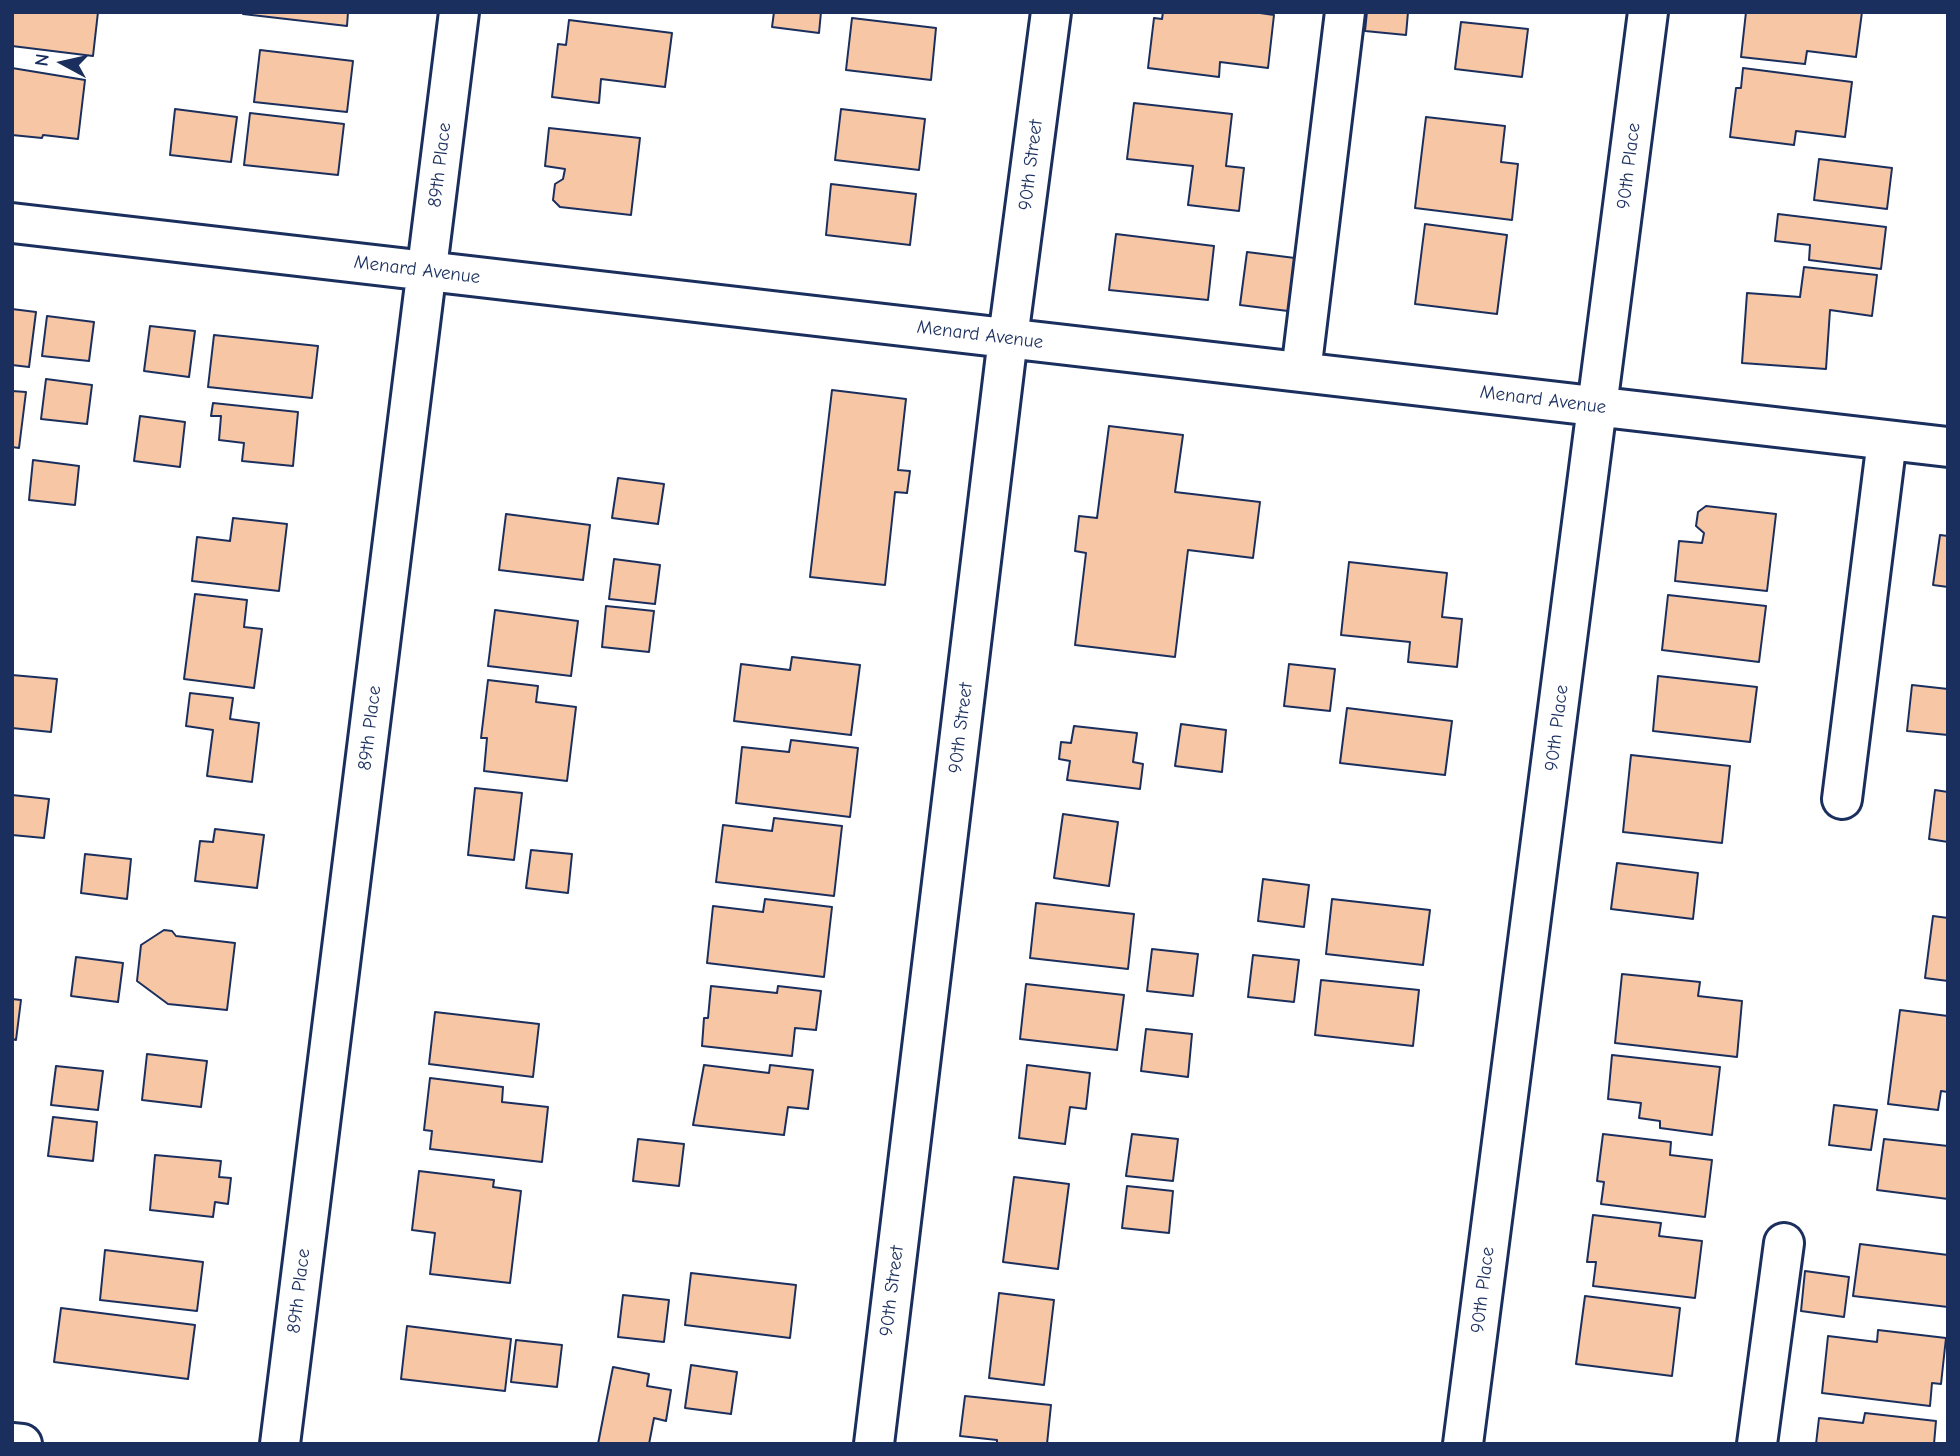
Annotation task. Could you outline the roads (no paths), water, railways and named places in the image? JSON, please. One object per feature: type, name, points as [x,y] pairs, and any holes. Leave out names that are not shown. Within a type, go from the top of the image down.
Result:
[{"type":"street","name":"89th Place","points":[[280,1444],[459,12]]},
{"type":"street","name":"90th Street","points":[[874,1444],[1008,338],[1051,12]]},
{"type":"street","points":[[1301,372],[1345,12]]},
{"type":"street","name":"90th Place","points":[[1463,1444],[1648,12]]},
{"type":"street","name":"Menard Avenue","points":[[12,223],[1948,447]]},
{"type":"street","points":[[1842,799],[1887,440]]},
{"type":"street","points":[[1757,1444],[1784,1243]]},
{"type":"street","points":[[12,1443],[22,1444]]}]
